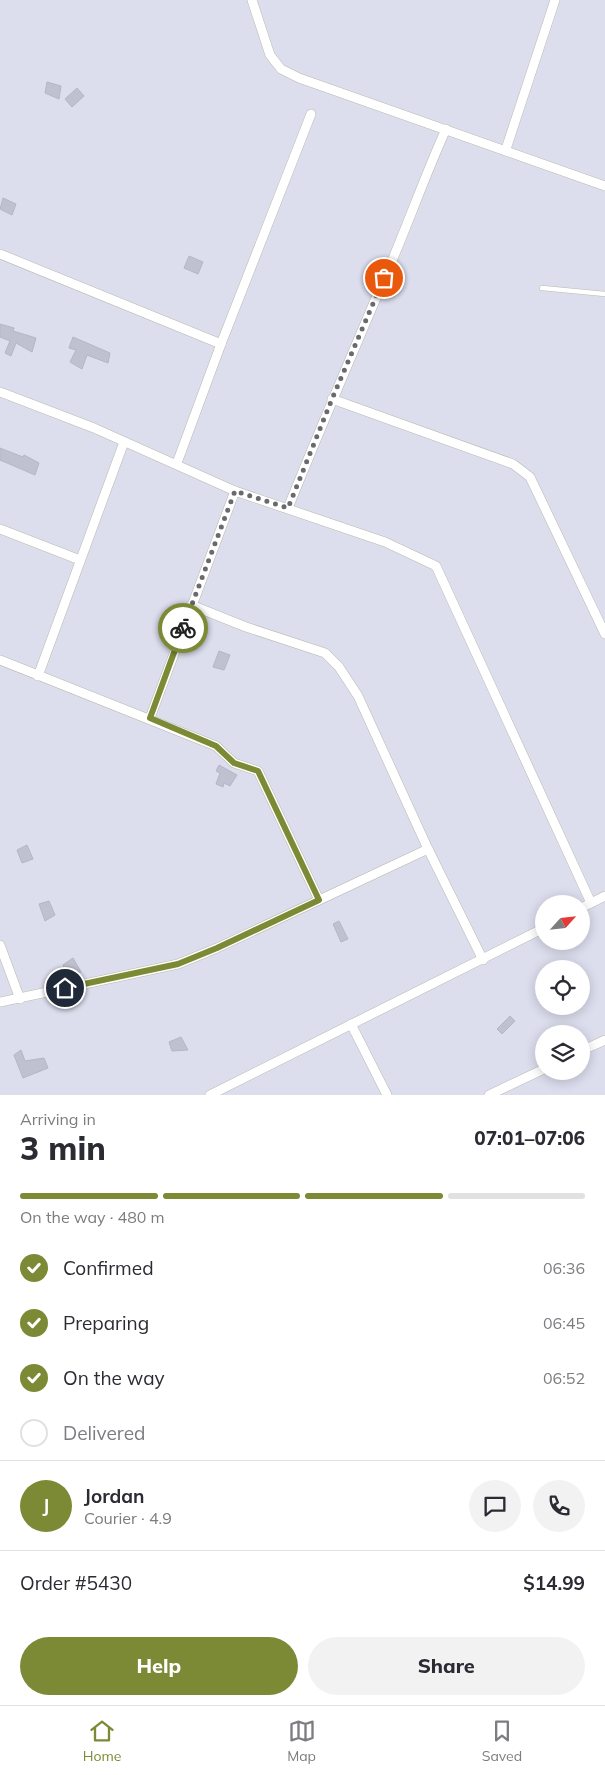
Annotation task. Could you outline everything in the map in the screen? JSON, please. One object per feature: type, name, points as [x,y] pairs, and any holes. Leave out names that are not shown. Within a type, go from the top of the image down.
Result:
[{"type":"street","points":[[252,0],[270,55],[281,69],[300,78],[506,149],[605,186]]},
{"type":"street","points":[[506,149],[555,0]]},
{"type":"street","points":[[177,463],[221,344],[311,114]]},
{"type":"street","points":[[288,508],[446,129]]},
{"type":"street","points":[[0,254],[221,344]]},
{"type":"street","points":[[0,392],[94,428],[177,463],[235,491],[386,542],[436,566],[591,903],[605,896]]},
{"type":"street","points":[[332,399],[513,464],[530,476],[605,634]]},
{"type":"street","points":[[38,676],[124,442]]},
{"type":"street","points":[[150,718],[235,491]]},
{"type":"street","points":[[0,529],[80,560]]},
{"type":"street","points":[[191,605],[246,627],[325,653],[339,667],[358,696],[428,849],[483,960]]},
{"type":"street","points":[[0,660],[150,718],[216,746],[234,763],[258,771],[319,900]]},
{"type":"street","points":[[0,1002],[178,964],[217,948],[428,849]]},
{"type":"street","points":[[210,1095],[535,933]]},
{"type":"street","points":[[0,945],[20,999]]},
{"type":"street","points":[[351,1024],[387,1095]]},
{"type":"street","points":[[590,1047],[605,1040]]},
{"type":"street","points":[[489,1095],[535,1073]]},
{"type":"lane","points":[[542,288],[605,294]]},
{"type":"building","points":[[47,82],[61,86],[59,99],[45,93]]},
{"type":"building","points":[[77,88],[84,96],[72,107],[65,99]]},
{"type":"building","points":[[3,198],[16,204],[12,215],[0,209]]},
{"type":"building","points":[[189,256],[203,262],[198,274],[184,268]]},
{"type":"building","points":[[0,324],[14,328],[13,331],[36,338],[32,352],[16,343],[11,356],[5,353],[10,341],[0,337]]},
{"type":"building","points":[[73,337],[110,353],[108,363],[87,355],[82,369],[70,362],[76,350],[69,348]]},
{"type":"building","points":[[0,448],[23,457],[24,455],[39,463],[35,475],[0,460]]},
{"type":"building","points":[[219,651],[230,655],[224,670],[213,667]]},
{"type":"building","points":[[219,765],[237,775],[230,786],[224,783],[223,787],[216,784],[220,773],[216,771]]},
{"type":"building","points":[[27,845],[33,859],[22,863],[17,850]]},
{"type":"building","points":[[49,901],[55,915],[45,921],[39,904]]},
{"type":"building","points":[[339,921],[348,939],[341,942],[333,924]]},
{"type":"building","points":[[73,958],[81,972],[69,980],[63,965]]},
{"type":"building","points":[[510,1016],[515,1021],[502,1034],[497,1029]]},
{"type":"building","points":[[181,1037],[188,1050],[172,1051],[169,1042]]},
{"type":"building","points":[[21,1050],[25,1061],[44,1058],[48,1068],[23,1078],[14,1055]]},
{"type":"way so far","points":[[183,628],[235,491],[288,508],[384,278]]},
{"type":"route","points":[[65,988],[178,964],[217,948],[319,900],[266,784],[258,771],[234,763],[216,746],[150,718],[183,628]]}]
